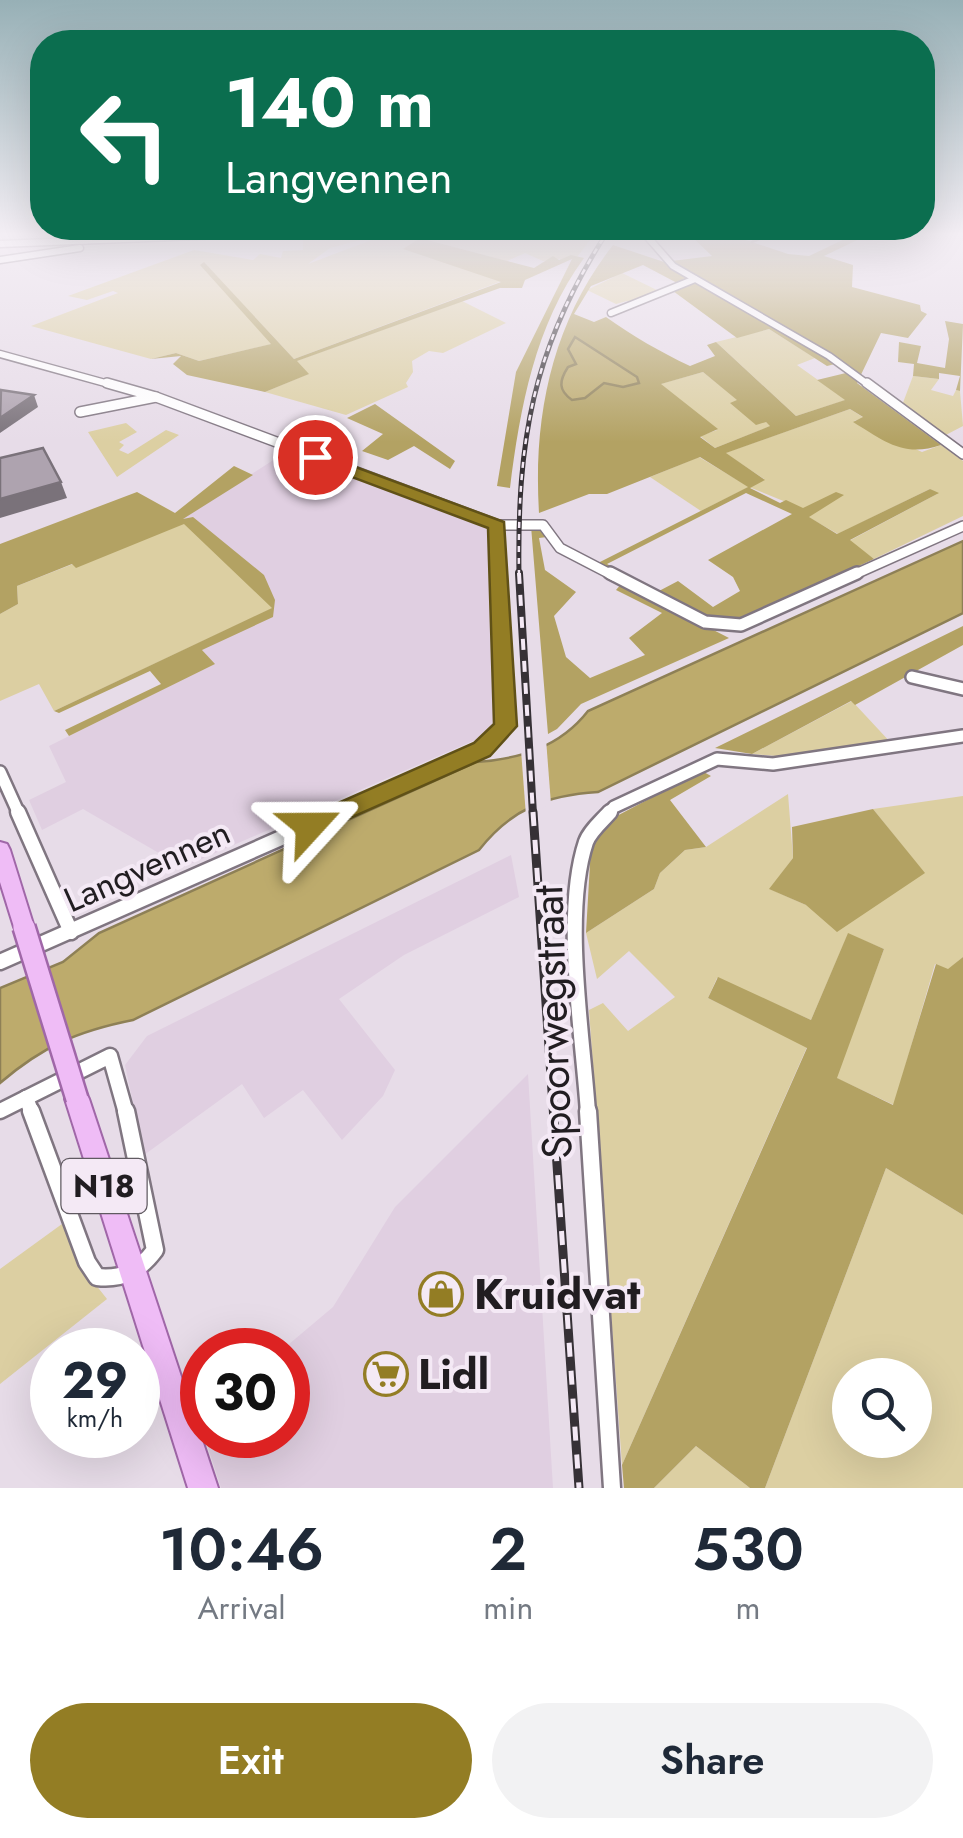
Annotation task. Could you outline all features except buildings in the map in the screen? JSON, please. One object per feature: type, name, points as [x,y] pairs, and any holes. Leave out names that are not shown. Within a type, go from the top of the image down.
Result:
[{"type":"main road","name":"N18","points":[[0,850],[202,1488]]},
{"type":"street","points":[[611,314],[636,303]]},
{"type":"street","points":[[737,303],[829,356],[963,454]]},
{"type":"street","points":[[0,354],[156,397],[498,526],[543,525],[560,548],[706,622],[729,627],[963,526]]},
{"type":"street","points":[[80,412],[156,397]]},
{"type":"street","name":"Langvennen","points":[[0,962],[482,750],[499,736],[506,726],[498,526]]},
{"type":"street","points":[[912,677],[963,690]]},
{"type":"street","name":"Spoorwegstraat","points":[[612,1488],[576,930],[577,886],[587,838],[614,807],[717,759],[773,764],[963,736]]},
{"type":"street","points":[[0,772],[71,932]]},
{"type":"street","points":[[0,1111],[26,1098],[110,1056],[123,1092],[155,1234],[155,1250],[132,1273],[111,1280],[97,1277],[87,1262],[26,1098]]},
{"type":"shaded area","points":[[90,303],[236,303],[272,344],[199,361],[176,353],[151,359],[31,326]]},
{"type":"shaded area","points":[[235,303],[242,303],[294,359],[443,303],[457,303],[297,361],[309,374],[265,392],[187,375],[173,364],[181,356],[151,359],[176,353],[199,361],[271,344]]},
{"type":"shaded area","points":[[242,303],[442,303],[294,359]]},
{"type":"shaded area","points":[[455,303],[467,303],[506,323],[443,353],[429,351],[412,361],[408,387],[346,415],[265,392],[308,374],[296,361]]},
{"type":"shaded area","points":[[550,303],[557,303],[532,368],[510,488],[497,486],[516,372]]},
{"type":"shaded area","points":[[576,303],[580,303],[574,314],[594,322],[606,317],[690,366],[715,356],[707,345],[716,342],[796,416],[845,400],[817,380],[850,372],[839,363],[827,366],[769,329],[737,338],[690,303],[920,305],[927,314],[908,338],[881,333],[857,383],[941,445],[916,450],[895,446],[853,422],[863,417],[850,409],[726,453],[765,480],[750,488],[780,503],[786,500],[803,508],[836,492],[844,495],[809,517],[837,534],[930,489],[939,493],[850,540],[874,559],[728,626],[596,564],[748,487],[700,457],[607,494],[589,494],[539,513],[539,441],[551,372]],"holes":[[[703,372],[737,400],[730,403],[756,425],[766,422],[770,426],[715,448],[700,437],[718,429],[661,384]],[[746,493],[792,514],[708,560],[733,577],[740,591],[713,607],[678,581],[659,591],[607,564]]]},
{"type":"shaded area","points":[[945,321],[963,324],[960,391],[956,390],[960,376],[913,376],[914,364],[898,362],[899,342],[921,346],[917,363],[945,368],[949,339]]},
{"type":"shaded area","points":[[769,329],[815,358],[797,365],[846,400],[796,416],[716,342]]},
{"type":"shaded area","points":[[575,337],[637,377],[639,383],[623,387],[604,383],[585,398],[572,400],[561,385],[568,367],[576,364],[568,349]]},
{"type":"shaded area","points":[[703,372],[771,426],[715,448],[700,436],[717,430],[660,384]]},
{"type":"shaded area","points":[[913,376],[939,379],[931,390],[953,396],[956,390],[960,391],[963,426],[942,437],[901,408]]},
{"type":"shaded area","points":[[375,404],[455,461],[450,469],[414,446],[388,460],[362,451],[383,434],[347,418]]},
{"type":"shaded area","points":[[850,409],[864,418],[854,421],[922,452],[941,445],[963,461],[963,516],[874,559],[849,541],[937,494],[930,489],[838,534],[808,517],[803,509],[749,487],[764,479],[725,453]]},
{"type":"shaded area","points":[[126,423],[137,432],[119,442],[124,445],[119,450],[128,454],[166,430],[179,435],[117,477],[88,432]]},
{"type":"shaded area","points":[[289,450],[485,525],[491,534],[500,695],[497,717],[491,727],[482,737],[183,867],[83,809],[42,830],[29,800],[66,782],[49,746],[214,664],[198,645],[180,520]]},
{"type":"shaded area","points":[[699,457],[749,487],[701,511],[650,477]]},
{"type":"shaded area","points":[[234,466],[253,475],[183,519],[193,517],[264,575],[275,600],[273,617],[202,650],[215,664],[69,736],[65,730],[161,684],[150,671],[59,713],[54,711],[272,608],[184,524],[76,568],[72,564],[17,586],[18,604],[0,614],[0,544],[137,492],[175,513]]},
{"type":"shaded area","points":[[184,523],[273,608],[54,711],[39,684],[0,701],[0,614],[18,604],[17,586],[73,564],[76,567]]},
{"type":"shaded area","points":[[531,526],[541,529],[547,537],[539,538],[545,570],[576,592],[554,616],[566,657],[590,678],[645,655],[629,638],[662,613],[616,590],[622,583],[729,638],[581,704],[548,734]]},
{"type":"shaded area","points":[[963,541],[963,613],[598,792],[531,807],[504,824],[479,850],[133,1020],[62,1042],[0,1083],[0,988],[63,962],[99,933],[476,762],[538,749],[565,734],[588,711]]},
{"type":"shaded area","points":[[963,626],[963,645],[855,705],[851,701],[752,754],[715,748]]},
{"type":"shaded area","points":[[852,701],[892,744],[787,757],[752,754]]},
{"type":"shaded area","points":[[702,771],[711,776],[670,800],[706,847],[685,850],[660,873],[654,889],[586,933],[591,846],[611,819]]},
{"type":"shaded area","points":[[788,794],[793,858],[770,889],[806,905],[924,873],[873,809],[963,796],[963,957],[948,970],[935,964],[894,1105],[836,1078],[884,949],[848,934],[811,1020],[717,978],[708,998],[807,1047],[622,1465],[589,1010],[603,1003],[628,1031],[675,997],[629,951],[597,979],[586,933],[654,889],[660,873],[685,850],[706,847]]},
{"type":"shaded area","points":[[873,809],[925,873],[837,932],[806,905],[769,889],[793,858],[792,827]]},
{"type":"shaded area","points":[[511,855],[519,897],[404,955],[339,999],[395,1070],[383,1096],[342,1140],[303,1090],[264,1118],[242,1084],[144,1155],[125,1065],[147,1036]]},
{"type":"shaded area","points":[[848,933],[884,949],[837,1078],[893,1105],[936,964],[948,969],[963,957],[963,1215],[886,1168],[765,1488],[750,1488],[696,1446],[654,1488],[624,1488],[622,1465],[807,1048],[708,998],[718,977],[811,1020]]},
{"type":"shaded area","points":[[528,1074],[553,1488],[221,1488],[211,1458],[310,1458],[308,1328],[333,1307],[395,1207]]},
{"type":"shaded area","points":[[886,1168],[963,1215],[963,1488],[765,1488]]},
{"type":"shaded area","points":[[62,1224],[80,1265],[107,1299],[70,1328],[30,1328],[30,1360],[0,1384],[0,1269]]},
{"type":"shaded area","points":[[696,1446],[750,1488],[654,1488]]},
{"type":"pier","points":[[546,739],[551,804],[526,816],[521,750]]},
{"type":"railway","points":[[519,573],[526,439],[545,357],[568,303]]},
{"type":"railway","points":[[519,573],[533,814]]},
{"type":"railway","points":[[533,812],[579,1488]]},
{"type":"place","name":"Kruidvat","points":[[441,1294]]},
{"type":"place","name":"Lidl","points":[[386,1374]]},
{"type":"route","points":[[310,826],[482,750],[506,726],[498,526],[315,457]]}]
